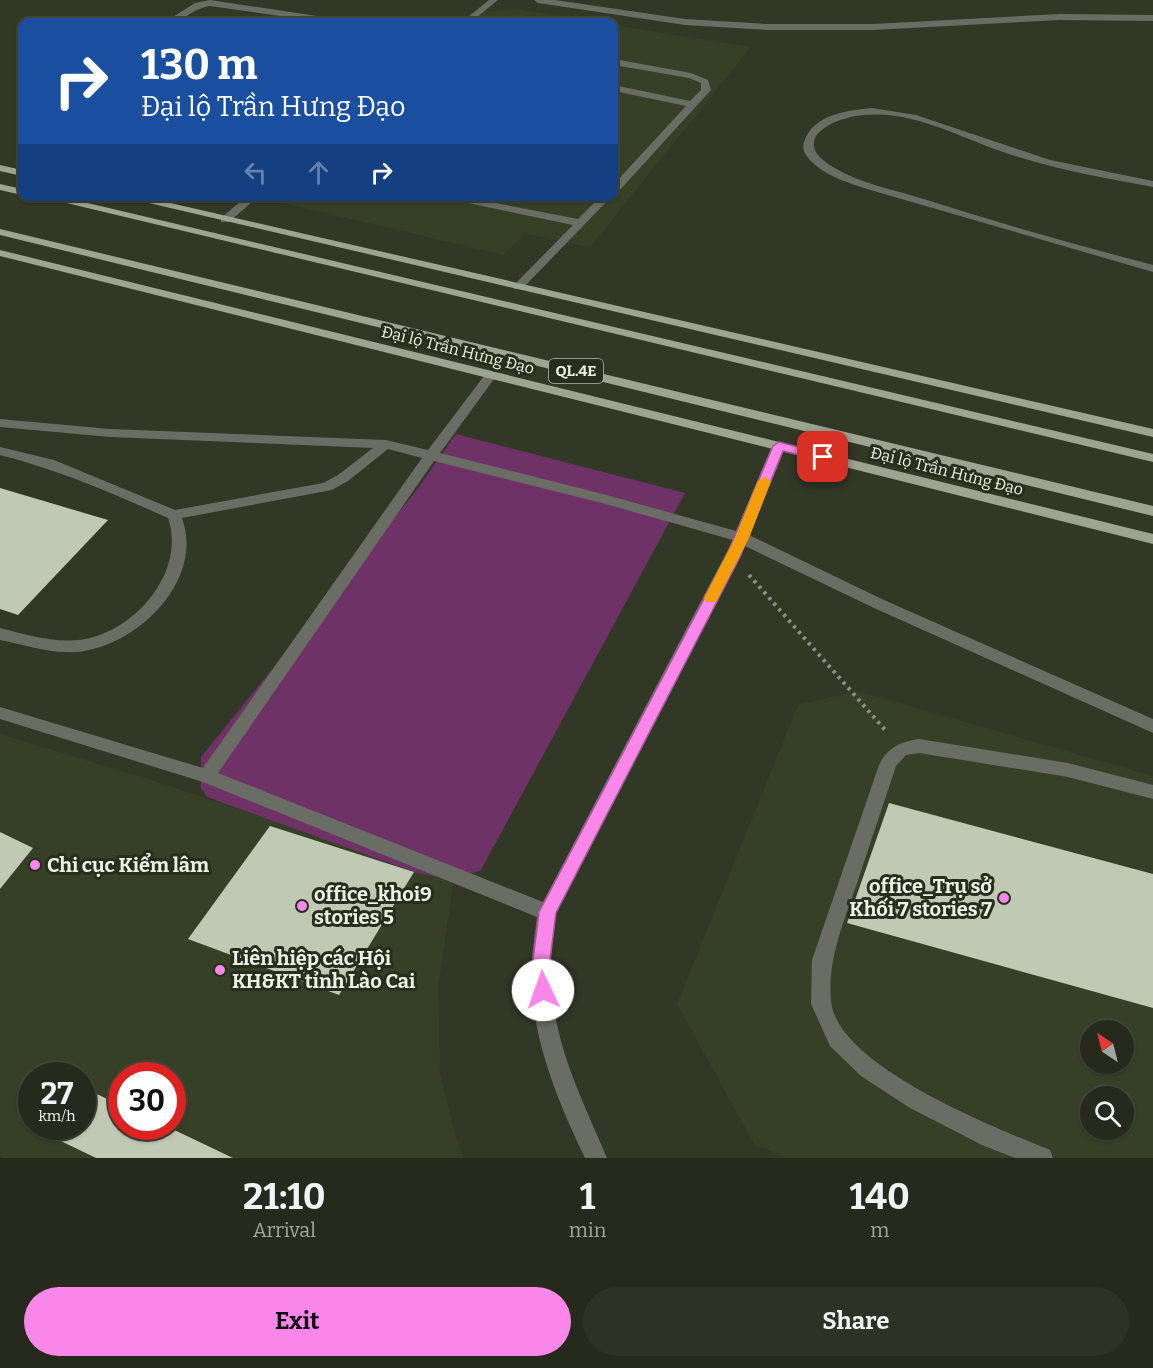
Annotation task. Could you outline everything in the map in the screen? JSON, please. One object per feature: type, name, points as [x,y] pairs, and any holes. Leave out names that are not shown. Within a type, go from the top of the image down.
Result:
[{"type":"main road","points":[[0,168],[18,172]]},
{"type":"main road","points":[[0,187],[18,191]]},
{"type":"main road","points":[[63,201],[1153,458]]},
{"type":"main road","points":[[145,201],[1153,434]]},
{"type":"main road","name":"Đại lộ Trần Hưng Đạo","points":[[0,232],[1153,511]]},
{"type":"main road","name":"Đại lộ Trần Hưng Đạo","points":[[0,253],[1153,539]]},
{"type":"street","points":[[236,6],[245,0]]},
{"type":"street","points":[[471,18],[494,0]]},
{"type":"street","points":[[538,0],[685,22],[767,27],[873,27],[1070,17],[1153,18]]},
{"type":"street","points":[[176,18],[198,5],[210,3],[309,18]]},
{"type":"street","points":[[606,18],[611,12]]},
{"type":"street","points":[[618,63],[691,76],[705,82],[706,90],[618,186]]},
{"type":"street","points":[[618,89],[694,105]]},
{"type":"street","points":[[1153,184],[1044,162],[892,111],[849,114],[830,120],[813,132],[807,144],[809,154],[819,162],[836,173],[866,184],[952,212],[1153,268]]},
{"type":"street","points":[[225,220],[248,201]]},
{"type":"street","points":[[466,201],[582,223]]},
{"type":"street","points":[[518,287],[602,201]]},
{"type":"street","points":[[207,776],[432,454],[491,375]]},
{"type":"street","points":[[0,423],[110,433],[386,444],[432,454],[742,538],[879,604],[1153,726]]},
{"type":"street","points":[[0,451],[58,467],[174,515],[327,487],[343,478],[386,444]]},
{"type":"street","points":[[596,1158],[580,1126],[548,1033],[540,968],[547,912],[733,557],[779,446]]},
{"type":"street","points":[[0,634],[76,647],[98,643],[126,629],[147,612],[164,588],[176,563],[180,537],[174,515]]},
{"type":"street","points":[[0,714],[207,776],[547,912]]},
{"type":"street","points":[[1042,1158],[990,1137],[917,1101],[868,1069],[837,1039],[821,1004],[822,960],[888,765],[894,754],[902,748],[919,746],[1068,770],[1153,792]]},
{"type":"path","points":[[733,557],[902,748]]},
{"type":"shaded area","points":[[516,9],[574,18],[474,18],[482,12]]},
{"type":"shaded area","points":[[618,26],[751,47],[590,247],[526,234],[504,255],[275,201],[618,201]]},
{"type":"shaded area","points":[[456,434],[685,493],[481,870],[454,880],[414,872],[207,797],[201,788],[201,757],[416,491]]},
{"type":"shaded area","points":[[857,691],[1153,776],[1153,1158],[786,1158],[754,1144],[677,1004],[798,705]]},
{"type":"shaded area","name":"Liên hiệp các Hội KH&KT tỉnh Lào Cai","points":[[0,734],[141,777],[454,880],[438,987],[440,1074],[455,1134],[464,1158],[4,1158],[0,1156]]},
{"type":"building","points":[[0,488],[108,520],[18,615],[0,609]]},
{"type":"building","name":"office_Trụ sở Khối 7 stories 7","points":[[889,803],[1153,874],[1153,1008],[847,923]]},
{"type":"building","name":"office_khoi9 stories 5","points":[[270,826],[414,872],[339,995],[188,939]]},
{"type":"building","points":[[0,832],[33,848],[0,889]]},
{"type":"building","points":[[96,1094],[108,1099],[108,1140],[186,1140],[186,1136],[233,1158],[96,1158],[59,1140],[96,1140]]},
{"type":"slow traffic","points":[[711,598],[742,538],[765,481]]},
{"type":"place","name":"Chi cục Kiểm lâm","points":[[35,865]]},
{"type":"place","name":"office_Trụ sở Khối 7 stories 7","points":[[1004,898]]},
{"type":"place","name":"office_khoi9 stories 5","points":[[302,906]]},
{"type":"place","name":"Liên hiệp các Hội KH&KT tỉnh Lào Cai","points":[[220,970]]},
{"type":"route","points":[[543,990],[540,968],[547,912],[733,557],[779,446],[823,457]]}]
